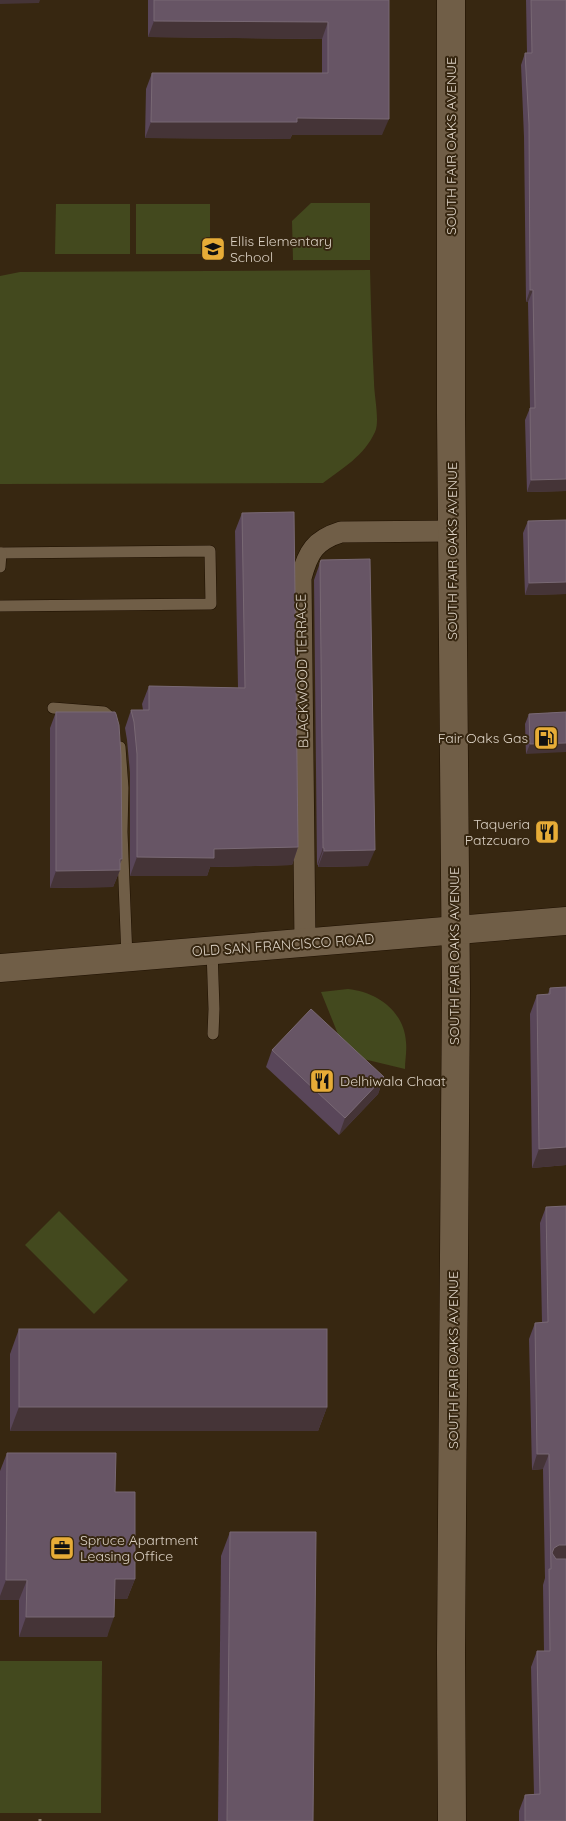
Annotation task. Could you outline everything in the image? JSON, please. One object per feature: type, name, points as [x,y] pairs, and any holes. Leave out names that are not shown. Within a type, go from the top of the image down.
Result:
[{"type":"main road","name":"SOUTH FAIR OAKS AVENUE","points":[[451,0],[456,990],[452,1821]]},
{"type":"main road","name":"OLD SAN FRANCISCO ROAD","points":[[0,968],[566,921]]},
{"type":"street","name":"BLACKWOOD TERRACE","points":[[305,942],[301,578],[306,561],[314,547],[328,536],[341,532],[453,531]]},
{"type":"lane","points":[[0,567],[1,553],[210,551],[211,604],[0,606]]},
{"type":"lane","points":[[53,708],[104,712],[112,718],[120,741],[127,958]]},
{"type":"lane","points":[[212,950],[213,1034]]},
{"type":"green space","points":[[311,203],[370,203],[370,260],[293,260],[292,221]]},
{"type":"green space","points":[[56,204],[130,204],[130,254],[55,254]]},
{"type":"green space","points":[[136,204],[210,204],[210,254],[136,254]]},
{"type":"green space","points":[[370,270],[376,428],[359,455],[323,483],[0,484],[0,276],[20,272]]},
{"type":"green space","points":[[348,989],[369,994],[379,999],[394,1012],[404,1031],[406,1045],[405,1069],[351,1056],[344,1049],[321,992]]},
{"type":"green space","points":[[59,1211],[128,1280],[94,1314],[25,1245]]},
{"type":"green space","points":[[0,1661],[102,1661],[101,1813],[0,1813]]},
{"type":"building","points":[[154,0],[389,0],[389,119],[297,118],[297,122],[151,122],[152,73],[328,73],[328,22],[154,21]]},
{"type":"building","points":[[531,0],[566,0],[566,479],[531,480],[530,408],[535,408],[533,290],[530,290],[529,124],[525,53],[532,53]]},
{"type":"building","points":[[294,512],[298,847],[214,849],[214,858],[137,857],[137,754],[131,710],[149,710],[149,686],[245,688],[242,513]]},
{"type":"building","points":[[566,520],[566,582],[529,583],[528,521]]},
{"type":"building","points":[[370,559],[375,850],[324,851],[320,563],[321,560]]},
{"type":"building","points":[[56,712],[115,712],[116,714],[119,725],[121,756],[122,859],[120,859],[120,870],[56,871]]},
{"type":"building","name":"Fair Oaks Gas","points":[[566,712],[566,743],[530,744],[529,714]]},
{"type":"building","points":[[566,987],[566,1147],[539,1149],[537,995],[550,994],[550,988]]},
{"type":"building","name":"Delhiwala Chaat","points":[[311,1009],[384,1077],[345,1118],[272,1050]]},
{"type":"building","points":[[566,1206],[566,1545],[559,1545],[554,1548],[552,1553],[556,1559],[566,1559],[566,1821],[525,1821],[525,1795],[540,1794],[537,1651],[550,1651],[549,1454],[537,1454],[535,1323],[548,1322],[546,1207]]},
{"type":"building","points":[[19,1329],[327,1329],[327,1407],[19,1407]]},
{"type":"building","points":[[7,1453],[116,1453],[115,1492],[135,1492],[135,1579],[115,1579],[114,1617],[26,1617],[27,1580],[6,1580]]},
{"type":"building","points":[[230,1532],[316,1532],[313,1821],[227,1821]]},
{"type":"place","name":"Ellis Elementary School","points":[[213,249]]},
{"type":"place","name":"Fair Oaks Gas","points":[[546,738]]},
{"type":"place","name":"Taqueria Patzcuaro","points":[[547,832]]},
{"type":"place","name":"Delhiwala Chaat","points":[[322,1081]]},
{"type":"place","name":"Spruce Apartment Leasing Office","points":[[62,1548]]}]
